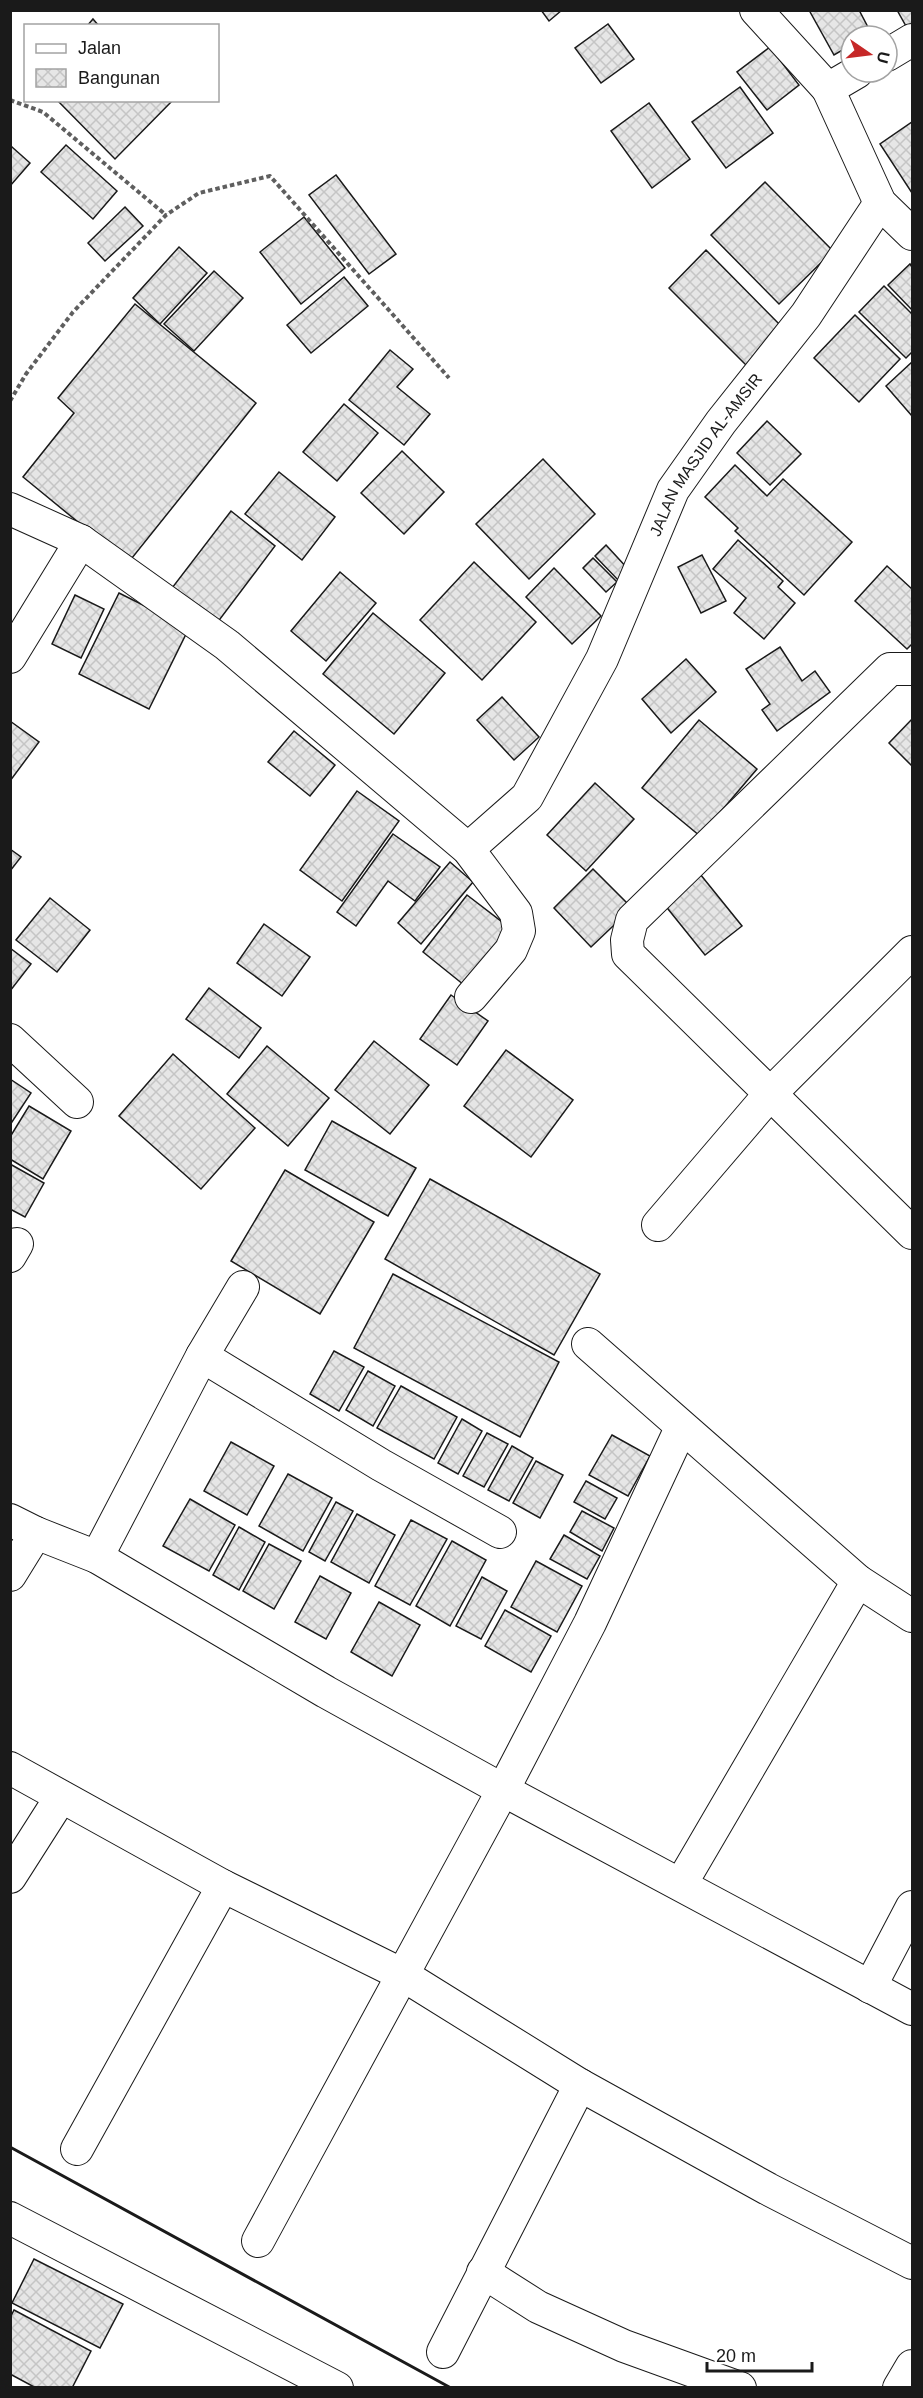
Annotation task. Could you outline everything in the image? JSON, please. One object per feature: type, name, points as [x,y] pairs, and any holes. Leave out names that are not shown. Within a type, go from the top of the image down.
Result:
[{"type":"street","points":[[756,10],[828,89],[880,203],[912,234]]},
{"type":"street","points":[[899,48],[912,40]]},
{"type":"street","points":[[828,89],[839,83]]},
{"type":"street","name":"JALAN MASJID AL-AMSIR","points":[[468,849],[526,798],[602,659],[673,490],[721,422],[806,315],[880,203]]},
{"type":"street","points":[[10,509],[81,541],[227,645],[468,849],[516,913],[519,931],[511,950],[471,997]]},
{"type":"street","points":[[10,657],[81,541]]},
{"type":"street","points":[[912,669],[890,669],[632,921],[627,940],[628,954],[912,1233]]},
{"type":"street","points":[[658,1225],[770,1094],[912,952]]},
{"type":"street","points":[[10,1040],[77,1102]]},
{"type":"street","points":[[97,1557],[202,1356],[243,1287]]},
{"type":"street","points":[[588,1344],[858,1581],[912,1616]]},
{"type":"street","points":[[202,1356],[381,1465],[500,1532]]},
{"type":"street","points":[[258,2241],[503,1790],[590,1623],[681,1428]]},
{"type":"street","points":[[10,1575],[23,1526],[97,1557],[326,1692],[503,1790],[912,2009]]},
{"type":"street","points":[[681,1884],[858,1581]]},
{"type":"street","points":[[10,1768],[223,1886],[403,1975],[580,2085],[768,2189],[912,2263]]},
{"type":"street","points":[[10,1877],[61,1797]]},
{"type":"street","points":[[77,2149],[223,1886]]},
{"type":"street","points":[[870,1987],[912,1907]]},
{"type":"street","points":[[443,2352],[580,2085]]},
{"type":"street","points":[[12,2222],[337,2388]]},
{"type":"street","points":[[483,2272],[538,2307],[624,2346],[740,2388]]},
{"type":"street","points":[[899,2388],[912,2366]]},
{"type":"path","points":[[10,100],[42,112],[166,215]]},
{"type":"path","points":[[10,401],[26,374],[73,312],[166,215],[199,193],[270,176],[449,378]]},
{"type":"building","points":[[541,10],[562,10],[549,21]]},
{"type":"building","points":[[809,10],[859,10],[866,24],[839,24],[839,52],[834,55]]},
{"type":"building","points":[[897,10],[912,10],[912,35],[911,35]]},
{"type":"building","points":[[608,24],[634,59],[601,83],[575,48]]},
{"type":"building","points":[[770,47],[799,85],[767,110],[737,72]]},
{"type":"building","points":[[740,87],[773,133],[726,168],[692,122]]},
{"type":"building","points":[[59,102],[171,102],[115,159]]},
{"type":"building","points":[[649,103],[690,159],[652,188],[611,131]]},
{"type":"building","points":[[912,122],[912,193],[880,144]]},
{"type":"building","points":[[66,145],[117,191],[93,219],[41,172]]},
{"type":"building","points":[[12,147],[30,163],[10,186],[10,148]]},
{"type":"building","points":[[336,175],[396,254],[369,274],[309,195]]},
{"type":"building","points":[[765,182],[833,251],[779,304],[711,235]]},
{"type":"building","points":[[125,207],[143,226],[105,261],[88,243]]},
{"type":"building","points":[[304,217],[345,268],[301,304],[260,252]]},
{"type":"building","points":[[179,247],[207,273],[160,324],[133,298]]},
{"type":"building","points":[[706,250],[783,328],[746,365],[669,288]]},
{"type":"building","points":[[910,264],[912,267],[912,310],[888,285]]},
{"type":"building","points":[[214,271],[243,298],[194,351],[164,324]]},
{"type":"building","points":[[344,277],[368,306],[311,353],[287,325]]},
{"type":"building","points":[[884,286],[912,314],[912,352],[906,358],[859,312]]},
{"type":"building","points":[[135,304],[256,403],[128,563],[23,477],[74,413],[58,398]]},
{"type":"building","points":[[855,315],[900,359],[859,402],[814,358]]},
{"type":"building","points":[[390,350],[413,369],[397,387],[430,414],[404,445],[349,400]]},
{"type":"building","points":[[912,362],[912,416],[886,386]]},
{"type":"building","points":[[344,404],[378,433],[337,481],[303,452]]},
{"type":"building","points":[[767,421],[801,454],[770,485],[737,453]]},
{"type":"building","points":[[402,451],[444,492],[404,534],[361,493]]},
{"type":"building","points":[[543,459],[595,514],[529,579],[476,524]]},
{"type":"building","points":[[735,465],[767,496],[783,479],[852,542],[804,595],[735,531],[738,528],[705,497]]},
{"type":"building","points":[[279,472],[335,517],[302,560],[245,514]]},
{"type":"building","points":[[231,511],[275,546],[217,623],[172,588]]},
{"type":"building","points":[[738,540],[783,581],[778,587],[795,603],[764,639],[734,613],[746,598],[713,569]]},
{"type":"building","points":[[606,545],[629,570],[619,581],[595,556]]},
{"type":"building","points":[[702,555],[726,601],[701,613],[678,567]]},
{"type":"building","points":[[593,558],[617,582],[606,592],[583,568]]},
{"type":"building","points":[[474,562],[536,622],[482,680],[420,620]]},
{"type":"building","points":[[887,566],[912,589],[912,644],[907,649],[855,601]]},
{"type":"building","points":[[554,568],[601,616],[572,644],[526,597]]},
{"type":"building","points":[[340,572],[376,603],[326,661],[291,631]]},
{"type":"building","points":[[119,593],[189,628],[149,709],[79,674]]},
{"type":"building","points":[[75,595],[104,609],[81,658],[52,644]]},
{"type":"building","points":[[373,613],[445,673],[394,734],[323,674]]},
{"type":"building","points":[[780,647],[802,681],[815,671],[830,692],[777,731],[762,710],[770,704],[746,669]]},
{"type":"building","points":[[686,659],[716,692],[671,733],[642,699]]},
{"type":"building","points":[[502,697],[539,737],[514,760],[477,720]]},
{"type":"building","points":[[912,719],[912,766],[889,743]]},
{"type":"building","points":[[699,720],[757,769],[700,836],[642,788]]},
{"type":"building","points":[[10,721],[39,742],[10,781]]},
{"type":"building","points":[[294,731],[335,765],[310,796],[268,762]]},
{"type":"building","points":[[595,783],[634,819],[586,871],[547,835]]},
{"type":"building","points":[[357,791],[399,821],[342,901],[300,870]]},
{"type":"building","points":[[393,834],[440,867],[415,901],[388,881],[356,926],[337,912]]},
{"type":"building","points":[[10,849],[21,857],[10,871]]},
{"type":"building","points":[[450,862],[473,882],[421,944],[398,923]]},
{"type":"building","points":[[593,869],[632,908],[591,947],[554,908]]},
{"type":"building","points":[[696,869],[742,926],[705,955],[660,899]]},
{"type":"building","points":[[467,895],[514,931],[469,989],[423,952]]},
{"type":"building","points":[[50,898],[90,930],[57,972],[16,940]]},
{"type":"building","points":[[264,924],[310,957],[282,996],[237,963]]},
{"type":"building","points":[[10,948],[31,964],[10,991]]},
{"type":"building","points":[[209,988],[261,1028],[239,1058],[186,1019]]},
{"type":"building","points":[[451,995],[488,1021],[457,1065],[420,1039]]},
{"type":"building","points":[[374,1041],[429,1085],[390,1134],[335,1090]]},
{"type":"building","points":[[267,1046],[329,1098],[288,1146],[227,1094]]},
{"type":"building","points":[[506,1050],[573,1100],[531,1157],[464,1106]]},
{"type":"building","points":[[173,1054],[255,1128],[201,1189],[119,1116]]},
{"type":"building","points":[[10,1079],[31,1093],[10,1125]]},
{"type":"building","points":[[29,1106],[71,1131],[43,1179],[10,1159],[10,1137]]},
{"type":"building","points":[[332,1121],[416,1168],[388,1216],[305,1170]]},
{"type":"building","points":[[10,1164],[44,1183],[25,1217],[10,1209]]},
{"type":"building","points":[[285,1170],[374,1222],[320,1314],[231,1261]]},
{"type":"building","points":[[430,1179],[600,1274],[554,1355],[385,1259]]},
{"type":"building","points":[[393,1274],[559,1362],[520,1437],[354,1348]]},
{"type":"building","points":[[334,1351],[364,1367],[339,1411],[310,1394]]},
{"type":"building","points":[[368,1371],[395,1386],[373,1426],[346,1410]]},
{"type":"building","points":[[401,1386],[457,1417],[434,1459],[377,1428]]},
{"type":"building","points":[[462,1419],[482,1431],[458,1474],[438,1463]]},
{"type":"building","points":[[487,1433],[508,1444],[484,1487],[463,1476]]},
{"type":"building","points":[[612,1435],[650,1456],[628,1496],[589,1475]]},
{"type":"building","points":[[231,1442],[274,1466],[247,1515],[204,1491]]},
{"type":"building","points":[[512,1446],[533,1458],[509,1501],[488,1490]]},
{"type":"building","points":[[536,1461],[563,1475],[540,1518],[513,1503]]},
{"type":"building","points":[[288,1474],[332,1498],[303,1551],[259,1526]]},
{"type":"building","points":[[586,1481],[617,1498],[605,1519],[574,1502]]},
{"type":"building","points":[[190,1499],[235,1525],[209,1571],[163,1546]]},
{"type":"building","points":[[336,1502],[353,1511],[325,1561],[309,1552]]},
{"type":"building","points":[[582,1511],[614,1528],[602,1551],[570,1532]]},
{"type":"building","points":[[357,1514],[395,1535],[369,1583],[331,1562]]},
{"type":"building","points":[[411,1520],[447,1539],[410,1605],[375,1586]]},
{"type":"building","points":[[239,1527],[265,1542],[239,1590],[213,1575]]},
{"type":"building","points":[[564,1535],[600,1556],[587,1579],[550,1559]]},
{"type":"building","points":[[452,1541],[486,1560],[450,1626],[416,1606]]},
{"type":"building","points":[[269,1544],[301,1561],[274,1609],[243,1591]]},
{"type":"building","points":[[536,1561],[582,1586],[557,1632],[511,1607]]},
{"type":"building","points":[[320,1576],[351,1593],[326,1639],[295,1622]]},
{"type":"building","points":[[482,1577],[507,1591],[481,1639],[456,1626]]},
{"type":"building","points":[[379,1602],[420,1625],[392,1676],[351,1652]]},
{"type":"building","points":[[505,1610],[551,1636],[531,1672],[485,1646]]},
{"type":"building","points":[[34,2259],[123,2304],[100,2348],[12,2303]]},
{"type":"building","points":[[14,2310],[91,2351],[72,2388],[36,2388],[10,2374],[10,2318]]},
{"type":"wall","points":[[10,2147],[451,2388]]}]
